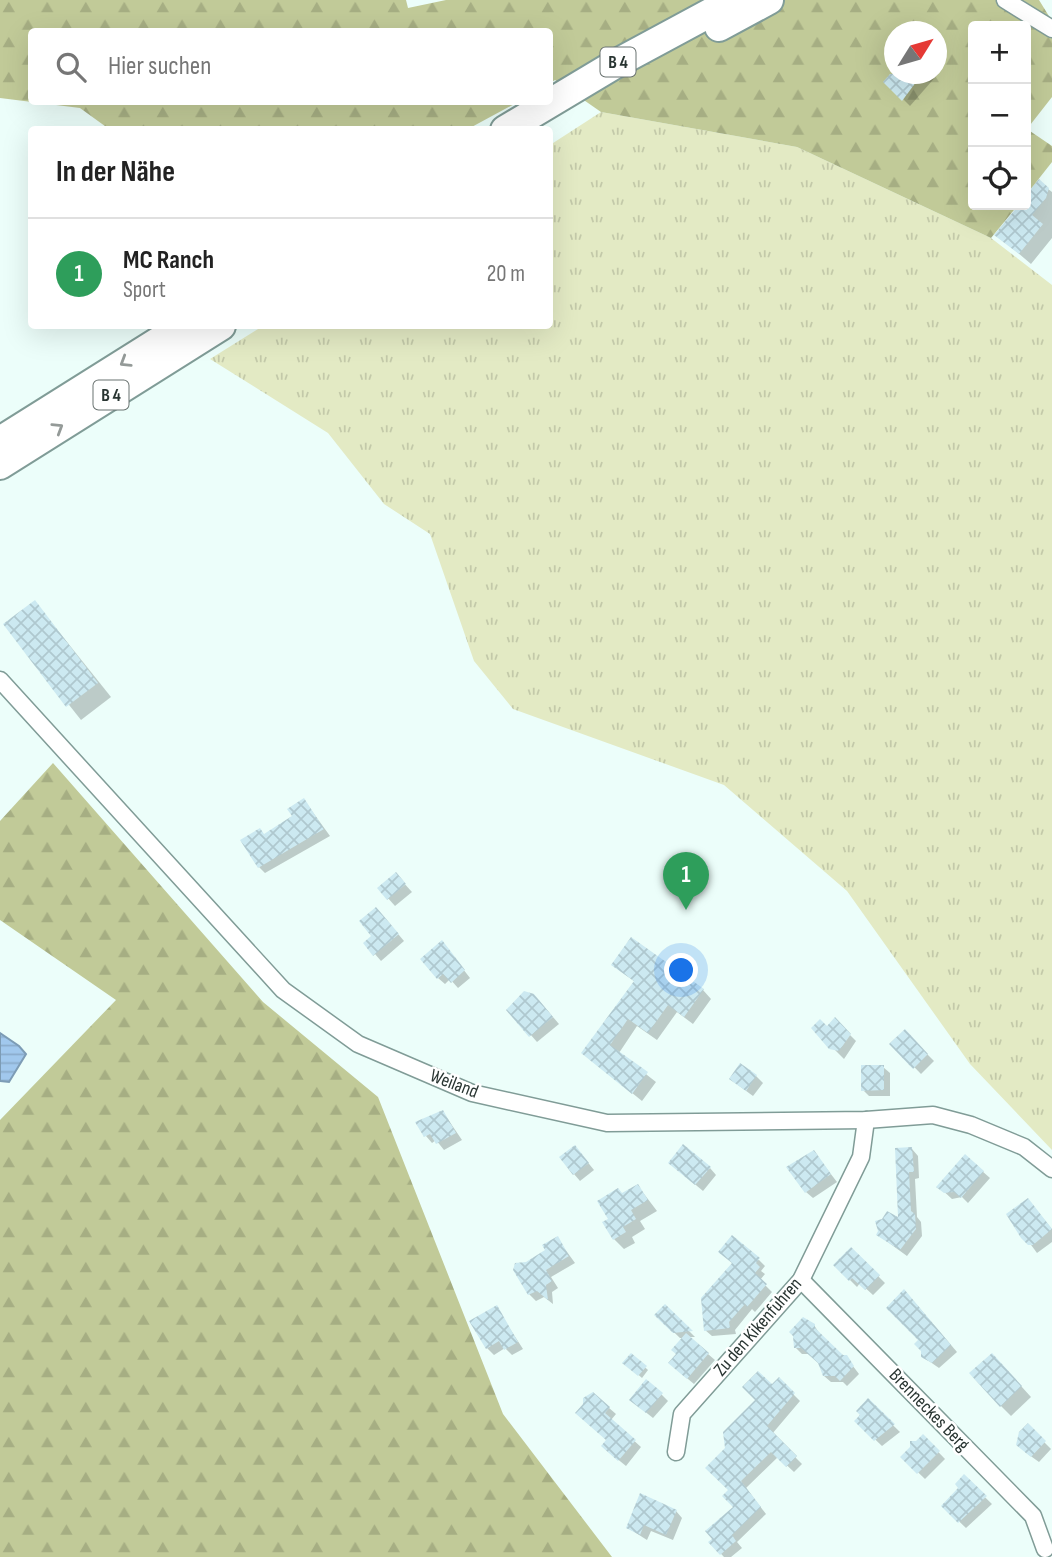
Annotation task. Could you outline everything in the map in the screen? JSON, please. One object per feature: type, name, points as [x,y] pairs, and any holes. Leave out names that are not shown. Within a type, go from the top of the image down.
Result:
[{"type":"highway","name":"B 4","points":[[553,101],[617,63],[734,0]]},
{"type":"highway","name":"B 4","points":[[548,126],[769,0]]},
{"type":"highway","name":"B 4","points":[[512,126],[547,105]]},
{"type":"highway","name":"B 4","points":[[0,441],[178,329]]},
{"type":"highway","name":"B 4","points":[[0,465],[216,329]]},
{"type":"street","points":[[1005,0],[1052,29]]},
{"type":"street","name":"Weiland","points":[[0,680],[283,990],[358,1044],[472,1093],[607,1123],[866,1120],[933,1115],[971,1125],[1024,1147],[1052,1169]]},
{"type":"street","name":"Zu den Kikenfuhren","points":[[676,1452],[682,1414],[801,1280],[860,1157],[866,1120]]},
{"type":"street","name":"Brenneckes Berg","points":[[801,1280],[1033,1516],[1045,1549]]},
{"type":"green space","points":[[0,0],[406,0],[408,8],[446,0],[1039,0],[1052,21],[1052,97],[1031,124],[1031,21],[968,21],[968,210],[1014,210],[991,238],[797,147],[601,112],[553,81],[553,28],[28,28],[28,102],[0,98]]},
{"type":"green space","points":[[56,105],[512,105],[474,126],[105,126],[80,108]]},
{"type":"green space","points":[[601,112],[797,147],[991,238],[1052,285],[1052,1150],[970,1064],[847,891],[724,785],[513,709],[474,661],[430,534],[384,504],[328,433],[210,359],[258,329],[553,329],[553,143]]},
{"type":"green space","points":[[1031,132],[1052,146],[1052,162],[1031,189]]},
{"type":"green space","points":[[53,763],[263,1002],[378,1097],[503,1414],[612,1557],[0,1557],[0,1120],[116,1000],[0,920],[0,821]]},
{"type":"water","points":[[0,1033],[26,1054],[9,1082],[0,1081]]},
{"type":"building","points":[[885,84],[915,84],[902,101]]},
{"type":"building","points":[[1039,179],[1049,188],[1046,198],[1032,215],[1043,224],[1019,254],[994,235],[1015,210],[1031,210],[1031,189]]},
{"type":"building","points":[[35,600],[98,683],[66,707],[3,624]]},
{"type":"building","points":[[304,798],[324,829],[258,868],[240,840],[260,828],[264,834],[292,816],[287,809]]},
{"type":"building","points":[[396,872],[406,884],[387,900],[377,888]]},
{"type":"building","points":[[376,907],[399,934],[373,956],[363,943],[371,936],[359,921]]},
{"type":"building","points":[[631,937],[704,989],[684,1017],[668,1005],[648,1033],[628,1019],[610,1045],[648,1072],[632,1094],[581,1053],[634,981],[611,965]]},
{"type":"building","points":[[442,940],[465,970],[451,983],[443,974],[437,979],[420,959]]},
{"type":"building","points":[[524,991],[534,994],[553,1017],[529,1037],[506,1010]]},
{"type":"building","points":[[835,1017],[851,1034],[839,1051],[829,1049],[811,1028],[820,1019],[827,1026]]},
{"type":"building","points":[[905,1029],[928,1054],[913,1069],[889,1044]]},
{"type":"building","points":[[740,1063],[757,1075],[746,1091],[729,1079]]},
{"type":"building","points":[[861,1065],[884,1065],[884,1090],[861,1091]]},
{"type":"building","points":[[443,1110],[456,1133],[436,1144],[430,1134],[424,1137],[415,1122]]},
{"type":"building","points":[[683,1144],[711,1167],[695,1185],[668,1163]]},
{"type":"building","points":[[575,1145],[589,1163],[573,1175],[559,1157]]},
{"type":"building","points":[[912,1147],[914,1172],[909,1172],[911,1211],[915,1214],[916,1229],[900,1250],[876,1235],[878,1231],[875,1221],[882,1219],[887,1211],[898,1217],[895,1148]]},
{"type":"building","points":[[814,1150],[831,1174],[805,1193],[786,1167]]},
{"type":"building","points":[[965,1154],[984,1171],[961,1198],[954,1192],[944,1193],[936,1187]]},
{"type":"building","points":[[638,1184],[648,1200],[631,1210],[636,1219],[623,1227],[626,1232],[613,1240],[602,1222],[608,1219],[597,1201],[618,1188],[622,1193]]},
{"type":"building","points":[[1028,1198],[1052,1229],[1033,1245],[1028,1245],[1021,1238],[1006,1214]]},
{"type":"building","points":[[732,1235],[760,1258],[756,1263],[760,1267],[755,1273],[767,1284],[747,1307],[745,1304],[729,1322],[730,1328],[704,1331],[701,1298],[732,1263],[718,1252]]},
{"type":"building","points":[[558,1236],[569,1256],[546,1270],[552,1281],[546,1285],[548,1300],[537,1291],[528,1295],[513,1270],[515,1263],[526,1262],[545,1250],[542,1245]]},
{"type":"building","points":[[851,1247],[880,1275],[865,1290],[852,1278],[849,1281],[833,1265]]},
{"type":"building","points":[[904,1289],[951,1345],[932,1363],[921,1357],[921,1351],[914,1344],[918,1340],[886,1308]]},
{"type":"building","points":[[665,1304],[693,1331],[673,1333],[654,1315]]},
{"type":"building","points":[[497,1305],[518,1342],[504,1350],[499,1341],[486,1349],[469,1321]]},
{"type":"building","points":[[803,1317],[815,1324],[815,1328],[843,1355],[847,1355],[854,1366],[840,1381],[835,1376],[823,1376],[818,1363],[801,1348],[794,1348],[793,1336],[789,1332]]},
{"type":"building","points":[[686,1333],[709,1353],[687,1379],[668,1363],[676,1354],[671,1350]]},
{"type":"building","points":[[631,1353],[647,1366],[638,1376],[622,1363]]},
{"type":"building","points":[[992,1353],[1022,1386],[1000,1407],[969,1373]]},
{"type":"building","points":[[758,1371],[772,1384],[779,1377],[795,1393],[767,1426],[797,1456],[786,1467],[771,1452],[741,1481],[761,1507],[732,1535],[736,1541],[720,1555],[708,1542],[712,1539],[705,1531],[733,1507],[722,1496],[728,1490],[705,1468],[725,1448],[723,1432],[755,1400],[742,1387]]},
{"type":"building","points":[[646,1379],[663,1393],[646,1413],[629,1400]]},
{"type":"building","points":[[593,1392],[610,1407],[605,1413],[636,1440],[618,1461],[601,1446],[606,1440],[575,1413],[583,1404],[583,1398]]},
{"type":"building","points":[[868,1398],[895,1424],[874,1441],[854,1421],[860,1415],[856,1411]]},
{"type":"building","points":[[1028,1423],[1046,1441],[1031,1457],[1016,1445],[1019,1432]]},
{"type":"building","points":[[923,1434],[940,1451],[917,1474],[900,1457],[910,1447],[910,1441],[916,1441]]},
{"type":"building","points":[[964,1474],[987,1496],[958,1523],[941,1506],[958,1488],[955,1484]]},
{"type":"building","points":[[640,1493],[677,1510],[666,1535],[644,1525],[640,1535],[626,1528]]},
{"type":"place","name":"MC Ranch","points":[[686,910]]}]
